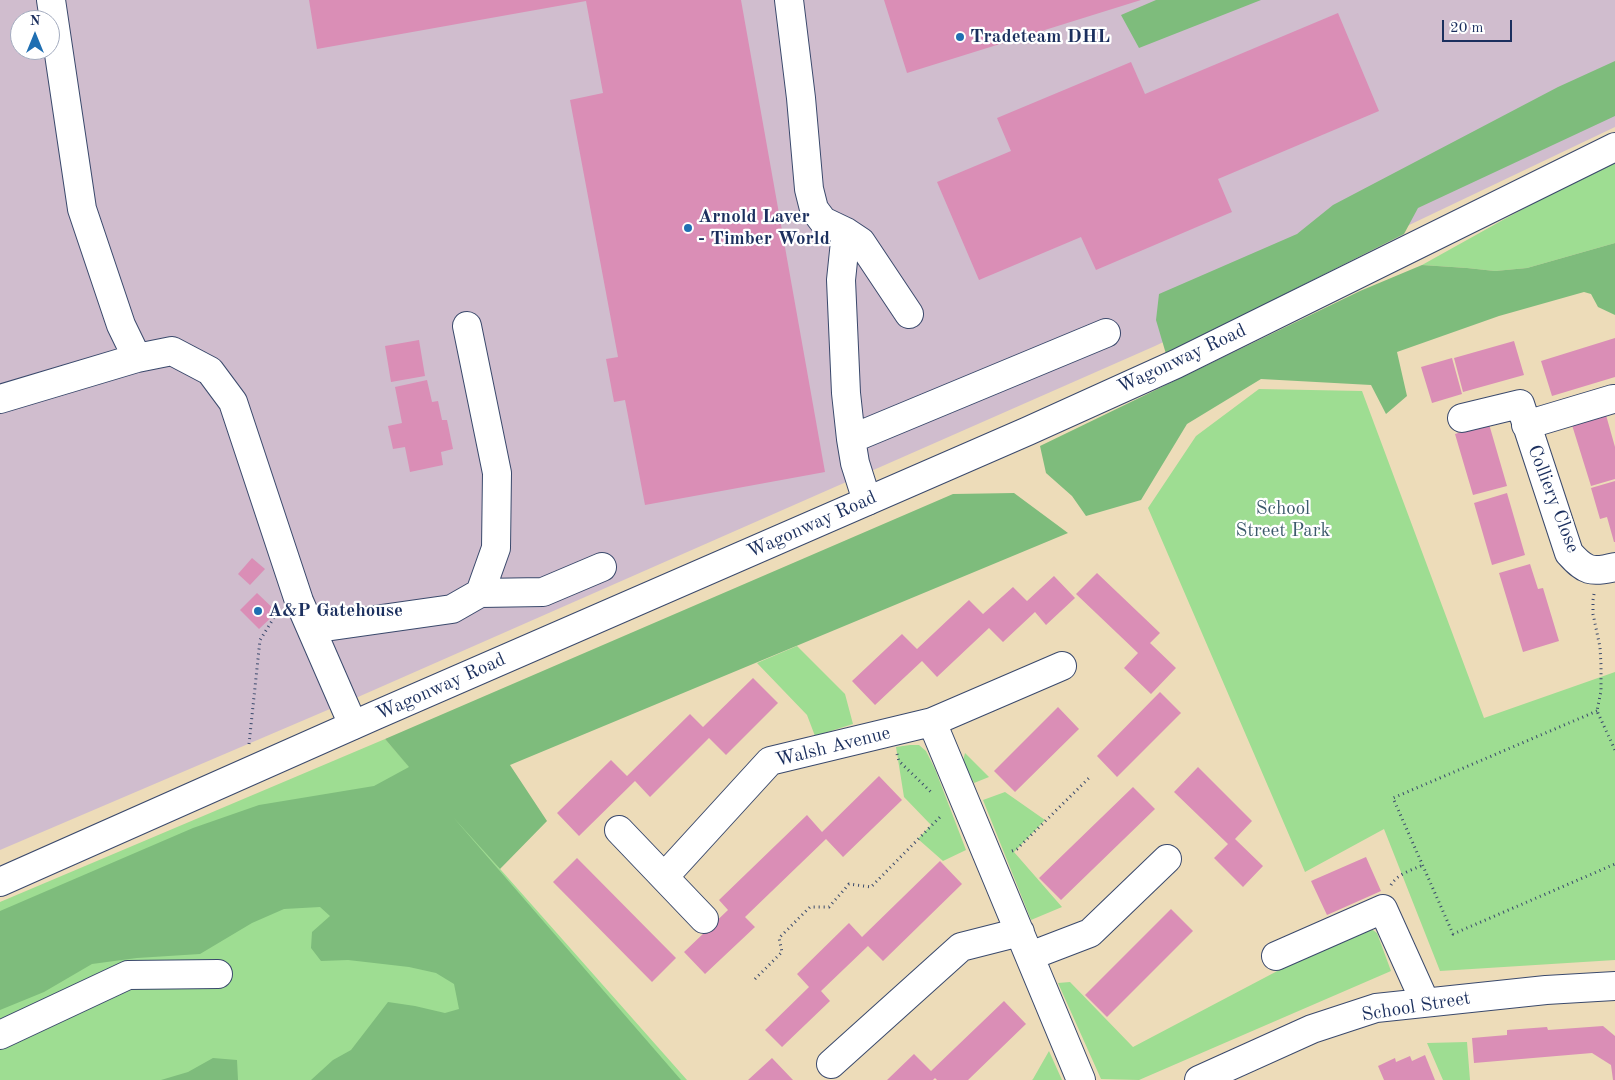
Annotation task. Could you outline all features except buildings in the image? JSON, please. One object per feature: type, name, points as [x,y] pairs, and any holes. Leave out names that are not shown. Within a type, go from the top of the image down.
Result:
[{"type":"street","points":[[51,0],[82,209],[121,325],[137,358]]},
{"type":"street","points":[[789,0],[801,98],[809,189],[814,210],[823,221],[861,242],[909,314]]},
{"type":"street","name":"Wagonway Road","points":[[0,882],[1176,364],[1615,147]]},
{"type":"street","points":[[846,232],[841,280],[846,393],[855,463],[867,501]]},
{"type":"street","points":[[467,326],[498,473],[496,548],[480,593]]},
{"type":"street","points":[[851,439],[1106,333]]},
{"type":"street","points":[[0,399],[137,358],[172,351],[210,371],[233,402],[299,601],[352,726]]},
{"type":"street","name":"Colliery Close","points":[[1607,569],[1582,567],[1569,553],[1523,415],[1613,399]]},
{"type":"street","points":[[1462,418],[1523,415]]},
{"type":"street","points":[[312,631],[325,626],[452,609],[480,593],[543,592],[602,567]]},
{"type":"street","name":"Walsh Avenue","points":[[664,877],[770,761],[932,722],[1062,666]]},
{"type":"street","points":[[932,722],[959,807],[990,859],[1081,1080]]},
{"type":"street","points":[[619,830],[704,919]]},
{"type":"street","points":[[831,1064],[961,947],[1025,944],[1090,933],[1166,859]]},
{"type":"street","points":[[1276,956],[1383,909],[1425,1002]]},
{"type":"street","points":[[0,1035],[128,976],[218,974]]},
{"type":"street","name":"School Street","points":[[1199,1080],[1312,1030],[1376,1008],[1546,990],[1615,986]]},
{"type":"path","points":[[1607,569],[1593,600],[1593,614],[1600,647],[1601,665],[1601,691],[1597,711],[1615,750]]},
{"type":"path","points":[[249,772],[248,750],[260,640],[280,608]]},
{"type":"path","points":[[1597,711],[1393,798],[1453,934],[1615,864]]},
{"type":"path","points":[[755,979],[782,952],[779,938],[810,907],[829,907],[849,884],[871,887],[940,817],[959,807],[899,761],[893,732]]},
{"type":"path","points":[[990,859],[1017,850],[1091,776]]},
{"type":"path","points":[[1383,909],[1392,882],[1403,873],[1423,865]]},
{"type":"shaded area","points":[[0,0],[1615,0],[1615,127],[1155,346],[358,697],[0,850]]},
{"type":"green space","points":[[1156,0],[1261,0],[1139,48],[1121,15]]},
{"type":"green space","points":[[1615,61],[1615,116],[1418,208],[1404,234],[1166,354],[1156,320],[1159,294],[1297,234],[1333,205],[1558,87]]},
{"type":"green space","points":[[1615,160],[1615,243],[1527,268],[1495,271],[1422,265],[1510,216]]},
{"type":"green space","points":[[1615,243],[1615,315],[1598,307],[1591,294],[1584,292],[1499,316],[1397,352],[1407,396],[1386,414],[1371,385],[1261,379],[1187,424],[1141,500],[1086,516],[1072,496],[1046,473],[1040,446],[1360,291],[1422,265],[1495,271],[1527,268]]},
{"type":"green space","name":"School Street Park","points":[[1259,389],[1362,391],[1484,718],[1615,672],[1615,960],[1440,971],[1384,829],[1305,872],[1148,508],[1196,436]]},
{"type":"green space","points":[[1014,493],[1068,533],[510,765],[547,821],[500,869],[453,817],[681,1080],[311,1080],[333,1060],[351,1050],[388,1002],[445,1013],[459,1009],[454,984],[436,973],[409,967],[348,960],[321,961],[311,948],[312,932],[330,916],[320,907],[284,909],[252,923],[200,954],[137,958],[92,964],[44,992],[0,1010],[0,911],[193,828],[259,805],[374,786],[409,767],[385,739],[953,494]]},
{"type":"green space","points":[[797,646],[845,694],[853,724],[815,736],[807,715],[757,663]]},
{"type":"green space","points":[[385,739],[687,1080],[0,1080],[0,902]]},
{"type":"green space","points":[[919,745],[926,751],[935,769],[966,850],[943,861],[918,839],[931,825],[904,797],[896,747]]},
{"type":"green space","points":[[965,753],[989,777],[974,783],[963,761]]},
{"type":"green space","points":[[1005,792],[1045,820],[1014,852],[1062,907],[1031,920],[983,800]]},
{"type":"green space","points":[[1359,928],[1370,928],[1377,933],[1391,971],[1139,1080],[1101,1079],[1058,983],[1070,982],[1133,1047]]},
{"type":"green space","points":[[1467,1042],[1470,1080],[1443,1080],[1427,1043]]},
{"type":"green space","points":[[1049,1051],[1062,1080],[1032,1080],[1033,1079]]},
{"type":"green space","points":[[213,1058],[237,1060],[238,1080],[161,1080],[188,1072]]},
{"type":"place","name":"Tradeteam DHL","points":[[960,37]]},
{"type":"place","name":"Arnold Laver - Timber World","points":[[688,228]]},
{"type":"place","name":"A&P Gatehouse","points":[[258,611]]}]
